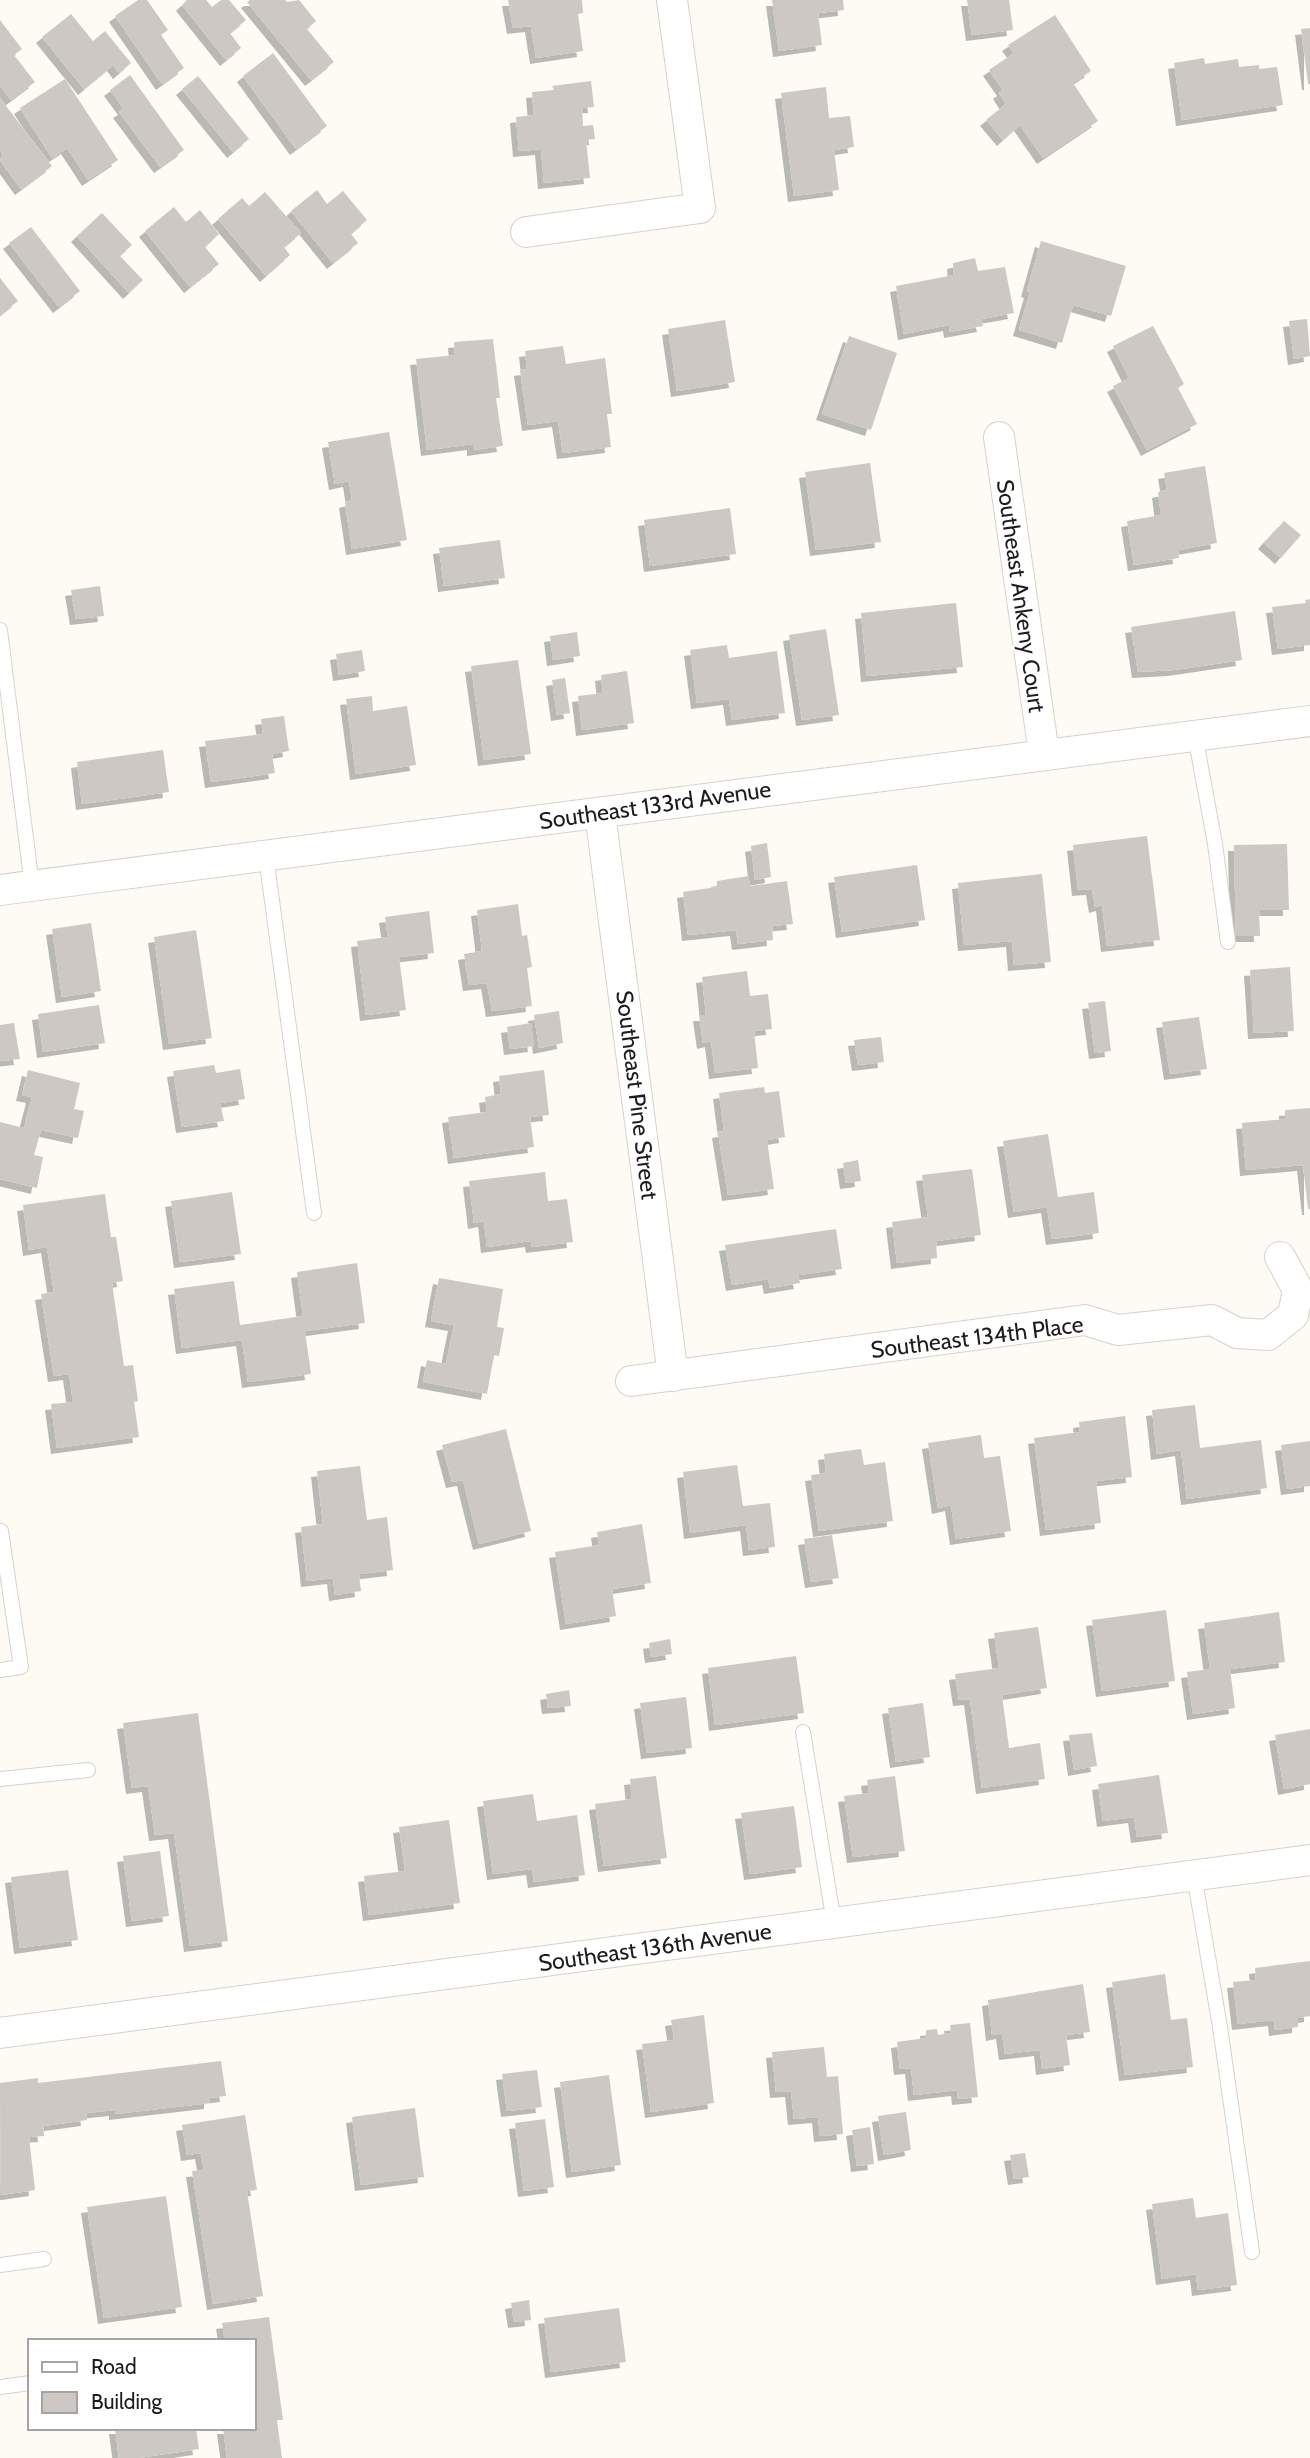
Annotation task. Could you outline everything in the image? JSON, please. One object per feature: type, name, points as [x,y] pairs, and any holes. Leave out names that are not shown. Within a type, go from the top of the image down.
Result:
[{"type":"street","points":[[526,232],[700,208],[672,0]]},
{"type":"street","name":"Southeast Ankeny Court","points":[[999,437],[1044,754]]},
{"type":"street","name":"Southeast 133rd Avenue","points":[[0,890],[1310,720]]},
{"type":"street","name":"Southeast Pine Street","points":[[600,813],[673,1376]]},
{"type":"street","name":"Southeast 134th Place","points":[[631,1381],[1085,1320],[1118,1330],[1212,1320],[1237,1333],[1268,1335],[1293,1315],[1298,1290],[1280,1257]]},
{"type":"street","name":"Southeast 136th Avenue","points":[[0,2032],[1310,1860]]},
{"type":"lane","points":[[0,630],[32,886]]},
{"type":"lane","points":[[1195,735],[1215,844],[1228,942]]},
{"type":"lane","points":[[267,856],[314,1213]]},
{"type":"lane","points":[[0,1670],[21,1667],[1,1531]]},
{"type":"lane","points":[[803,1732],[834,1923]]},
{"type":"lane","points":[[0,1779],[88,1770]]},
{"type":"lane","points":[[1194,1875],[1220,2027],[1252,2252]]},
{"type":"lane","points":[[0,2265],[44,2259]]},
{"type":"lane","points":[[0,2387],[28,2384]]},
{"type":"building","points":[[138,0],[147,0],[168,30],[161,35],[184,68],[162,84],[115,16]]},
{"type":"building","points":[[187,0],[206,0],[212,7],[221,0],[229,0],[246,20],[230,33],[241,48],[226,60],[182,5]]},
{"type":"building","points":[[299,0],[316,21],[307,29],[334,62],[311,80],[247,2]]},
{"type":"building","points":[[508,0],[582,0],[583,13],[578,14],[583,51],[536,58],[531,26],[513,28]]},
{"type":"building","points":[[772,0],[843,0],[844,10],[818,13],[822,45],[779,51]]},
{"type":"building","points":[[967,0],[1009,0],[1013,30],[972,35]]},
{"type":"building","points":[[71,14],[93,41],[105,31],[131,63],[119,73],[113,65],[84,89],[42,37]]},
{"type":"building","points":[[1055,15],[1091,71],[1073,83],[1098,121],[1043,158],[1020,125],[1003,140],[986,120],[1006,104],[999,93],[1003,90],[989,70],[1014,53],[1008,45]]},
{"type":"building","points":[[0,20],[22,49],[14,55],[35,82],[11,100],[0,85]]},
{"type":"building","points":[[1310,28],[1310,84],[1308,84],[1301,29]]},
{"type":"building","points":[[273,53],[327,126],[296,149],[243,76]]},
{"type":"building","points":[[1204,58],[1205,64],[1238,59],[1239,67],[1277,67],[1283,105],[1182,120],[1174,63]]},
{"type":"building","points":[[130,75],[184,150],[160,167],[119,112],[124,109],[110,90]]},
{"type":"building","points":[[198,76],[249,139],[233,152],[182,89]]},
{"type":"building","points":[[65,79],[118,160],[88,180],[67,148],[52,158],[20,108]]},
{"type":"building","points":[[591,81],[594,107],[582,108],[583,126],[593,125],[595,139],[586,140],[590,178],[544,183],[541,149],[519,151],[516,117],[534,115],[532,92],[554,90],[552,86]]},
{"type":"building","points":[[826,87],[829,118],[850,116],[854,147],[834,150],[839,190],[794,196],[781,93]]},
{"type":"building","points":[[0,98],[52,166],[21,189],[0,160],[3,155],[0,150]]},
{"type":"building","points":[[317,190],[327,204],[343,191],[367,220],[351,234],[358,243],[333,263],[291,211]]},
{"type":"building","points":[[265,192],[301,233],[284,247],[290,255],[266,276],[218,219],[242,198],[249,206]]},
{"type":"building","points":[[174,207],[186,222],[200,210],[219,234],[205,247],[219,264],[190,287],[145,231]]},
{"type":"building","points":[[102,213],[132,245],[120,256],[143,280],[129,293],[77,236]]},
{"type":"building","points":[[31,227],[80,291],[59,307],[9,243]]},
{"type":"building","points":[[1041,241],[1126,266],[1111,316],[1073,305],[1062,343],[1019,330]]},
{"type":"building","points":[[975,258],[978,271],[1005,267],[1014,313],[981,319],[983,326],[950,332],[949,325],[904,334],[896,286],[954,275],[953,263]]},
{"type":"building","points":[[0,278],[18,301],[0,315]]},
{"type":"building","points":[[1307,319],[1310,356],[1294,359],[1289,321]]},
{"type":"building","points":[[725,320],[735,382],[677,391],[668,329]]},
{"type":"building","points":[[1153,326],[1184,384],[1178,388],[1197,424],[1147,450],[1113,386],[1129,378],[1113,346]]},
{"type":"building","points":[[849,336],[897,353],[871,430],[822,414]]},
{"type":"building","points":[[493,339],[500,398],[496,398],[503,446],[473,450],[473,444],[427,450],[416,359],[455,355],[454,342]]},
{"type":"building","points":[[563,346],[566,364],[605,358],[612,414],[607,414],[611,447],[563,453],[558,421],[528,425],[520,370],[527,369],[525,351]]},
{"type":"building","points":[[389,432],[407,540],[352,549],[345,502],[352,500],[349,481],[335,484],[328,442]]},
{"type":"building","points":[[870,463],[881,542],[816,550],[805,472]]},
{"type":"building","points":[[1205,466],[1217,543],[1178,550],[1179,558],[1134,565],[1127,521],[1161,515],[1158,492],[1167,490],[1164,473]]},
{"type":"building","points":[[730,508],[736,554],[650,566],[644,520]]},
{"type":"building","points":[[1284,521],[1301,535],[1281,558],[1264,543]]},
{"type":"building","points":[[500,540],[505,578],[444,586],[439,548]]},
{"type":"building","points":[[100,586],[104,616],[76,619],[71,590]]},
{"type":"building","points":[[1310,599],[1310,645],[1278,649],[1272,607],[1306,603],[1305,600]]},
{"type":"building","points":[[956,603],[963,667],[867,676],[861,613]]},
{"type":"building","points":[[1235,611],[1242,660],[1174,670],[1138,672],[1131,627]]},
{"type":"building","points":[[826,629],[839,715],[802,720],[789,635]]},
{"type":"building","points":[[577,632],[580,656],[553,660],[550,636]]},
{"type":"building","points":[[727,645],[729,658],[777,651],[785,713],[732,720],[729,699],[697,703],[690,650]]},
{"type":"building","points":[[362,650],[365,671],[339,675],[336,654]]},
{"type":"building","points":[[518,660],[531,754],[484,760],[471,666]]},
{"type":"building","points":[[627,671],[634,723],[582,730],[578,696],[603,693],[601,675]]},
{"type":"building","points":[[565,678],[570,713],[557,715],[552,680]]},
{"type":"building","points":[[372,696],[373,711],[407,706],[416,765],[356,774],[346,699]]},
{"type":"building","points":[[284,716],[289,751],[272,754],[275,773],[211,782],[205,741],[263,734],[261,719]]},
{"type":"building","points":[[163,750],[169,792],[82,804],[77,762]]},
{"type":"building","points":[[1147,836],[1160,940],[1107,946],[1102,905],[1095,907],[1092,889],[1078,890],[1073,845]]},
{"type":"building","points":[[767,843],[771,877],[755,880],[751,846]]},
{"type":"building","points":[[1287,844],[1289,910],[1259,910],[1260,936],[1236,936],[1234,845]]},
{"type":"building","points":[[917,865],[925,920],[842,932],[834,877]]},
{"type":"building","points":[[1042,874],[1051,962],[1014,965],[1012,941],[964,945],[958,883]]},
{"type":"building","points":[[748,876],[750,886],[787,881],[793,924],[772,926],[773,940],[738,944],[736,930],[688,935],[683,892],[717,887],[717,881]]},
{"type":"building","points":[[518,904],[522,936],[527,935],[532,967],[527,968],[532,1006],[492,1011],[487,983],[469,985],[464,954],[482,951],[477,910]]},
{"type":"building","points":[[429,911],[434,953],[399,957],[406,1010],[366,1015],[357,941],[388,937],[385,917]]},
{"type":"building","points":[[91,923],[101,991],[62,997],[52,929]]},
{"type":"building","points":[[196,930],[212,1038],[169,1044],[154,937]]},
{"type":"building","points":[[1290,967],[1294,1031],[1254,1033],[1250,970]]},
{"type":"building","points":[[747,971],[750,996],[768,994],[772,1029],[754,1031],[758,1068],[715,1073],[711,1041],[703,1043],[699,1015],[706,1015],[702,977]]},
{"type":"building","points":[[1105,1001],[1111,1051],[1095,1053],[1088,1003]]},
{"type":"building","points":[[99,1005],[105,1043],[43,1052],[38,1014]]},
{"type":"building","points":[[559,1011],[563,1043],[539,1048],[534,1015]]},
{"type":"building","points":[[1199,1017],[1207,1069],[1170,1074],[1162,1022]]},
{"type":"building","points":[[14,1023],[20,1059],[0,1061],[0,1025]]},
{"type":"building","points":[[531,1023],[534,1046],[510,1049],[507,1027]]},
{"type":"building","points":[[881,1037],[884,1062],[858,1065],[854,1040]]},
{"type":"building","points":[[214,1065],[216,1073],[240,1069],[245,1099],[220,1103],[224,1121],[182,1127],[173,1071]]},
{"type":"building","points":[[28,1070],[80,1083],[74,1109],[84,1111],[78,1138],[41,1130],[34,1155],[43,1157],[37,1188],[0,1179],[0,1122],[24,1128],[32,1097],[22,1095]]},
{"type":"building","points":[[544,1070],[549,1115],[530,1117],[534,1147],[454,1158],[448,1117],[487,1112],[485,1097],[501,1094],[499,1076]]},
{"type":"building","points":[[764,1087],[765,1093],[779,1091],[785,1137],[767,1140],[774,1189],[728,1195],[718,1132],[724,1131],[719,1093]]},
{"type":"building","points":[[1310,1108],[1308,1209],[1303,1165],[1246,1170],[1242,1123],[1285,1119],[1285,1110]]},
{"type":"building","points":[[1048,1134],[1058,1197],[1094,1192],[1099,1233],[1052,1239],[1047,1207],[1014,1212],[1003,1141]]},
{"type":"building","points":[[858,1160],[861,1181],[846,1183],[843,1163]]},
{"type":"building","points":[[972,1169],[981,1235],[936,1241],[937,1258],[897,1263],[892,1222],[928,1217],[922,1175]]},
{"type":"building","points":[[545,1172],[548,1201],[567,1199],[573,1242],[532,1247],[531,1241],[487,1247],[484,1221],[474,1223],[469,1181]]},
{"type":"building","points":[[232,1192],[241,1254],[180,1262],[171,1201]]},
{"type":"building","points":[[105,1194],[111,1237],[116,1237],[123,1281],[112,1283],[124,1366],[133,1365],[139,1437],[57,1448],[51,1404],[73,1402],[69,1374],[54,1376],[41,1294],[54,1292],[47,1247],[29,1250],[23,1205]]},
{"type":"building","points":[[836,1229],[842,1269],[798,1275],[800,1283],[770,1288],[768,1279],[732,1285],[725,1245]]},
{"type":"building","points":[[357,1263],[365,1323],[305,1331],[311,1374],[248,1382],[242,1340],[182,1348],[174,1289],[234,1281],[240,1325],[303,1316],[297,1272]]},
{"type":"building","points":[[439,1278],[503,1289],[497,1327],[504,1328],[499,1356],[494,1355],[487,1394],[423,1382],[427,1360],[446,1364],[454,1325],[431,1321]]},
{"type":"building","points":[[1195,1405],[1200,1448],[1261,1440],[1267,1488],[1187,1499],[1181,1450],[1157,1454],[1152,1410]]},
{"type":"building","points":[[1125,1416],[1132,1477],[1096,1481],[1101,1523],[1046,1530],[1034,1438],[1080,1432],[1079,1422]]},
{"type":"building","points":[[506,1429],[531,1531],[479,1544],[463,1480],[452,1482],[442,1445]]},
{"type":"building","points":[[981,1435],[984,1458],[1000,1456],[1011,1531],[956,1539],[951,1505],[938,1508],[928,1443]]},
{"type":"building","points":[[1310,1441],[1310,1486],[1287,1489],[1281,1445]]},
{"type":"building","points":[[861,1449],[864,1465],[885,1462],[893,1521],[819,1531],[811,1475],[826,1473],[824,1454]]},
{"type":"building","points":[[737,1465],[743,1506],[770,1503],[775,1547],[749,1550],[746,1525],[690,1533],[683,1472]]},
{"type":"building","points":[[360,1466],[367,1520],[387,1517],[393,1570],[359,1574],[361,1591],[335,1595],[333,1578],[307,1581],[301,1527],[323,1524],[317,1471]]},
{"type":"building","points":[[642,1524],[651,1583],[612,1589],[616,1616],[566,1624],[555,1552],[599,1545],[597,1532]]},
{"type":"building","points":[[832,1535],[839,1578],[811,1582],[804,1539]]},
{"type":"building","points":[[1166,1610],[1175,1681],[1102,1691],[1092,1620]]},
{"type":"building","points":[[1279,1612],[1285,1662],[1230,1669],[1235,1708],[1193,1714],[1187,1672],[1210,1669],[1204,1623]]},
{"type":"building","points":[[1038,1627],[1047,1688],[1002,1695],[1009,1748],[1040,1743],[1045,1779],[982,1788],[970,1699],[959,1700],[955,1674],[999,1668],[994,1633]]},
{"type":"building","points":[[670,1639],[672,1654],[651,1657],[649,1643]]},
{"type":"building","points":[[796,1656],[804,1713],[715,1725],[708,1668]]},
{"type":"building","points":[[569,1690],[571,1706],[548,1708],[546,1694]]},
{"type":"building","points":[[686,1697],[692,1748],[647,1753],[640,1703]]},
{"type":"building","points":[[923,1703],[930,1757],[896,1762],[888,1708]]},
{"type":"building","points":[[198,1713],[228,1941],[190,1946],[174,1833],[155,1835],[148,1786],[132,1788],[123,1723]]},
{"type":"building","points":[[1310,1729],[1310,1784],[1284,1789],[1275,1735]]},
{"type":"building","points":[[1092,1733],[1097,1766],[1074,1770],[1069,1735]]},
{"type":"building","points":[[1159,1775],[1168,1833],[1137,1837],[1134,1817],[1103,1821],[1098,1784]]},
{"type":"building","points":[[656,1776],[667,1858],[604,1866],[595,1804],[632,1799],[630,1779]]},
{"type":"building","points":[[895,1776],[905,1851],[853,1857],[844,1796],[869,1793],[867,1780]]},
{"type":"building","points":[[533,1794],[537,1821],[577,1815],[585,1875],[534,1882],[532,1869],[493,1874],[483,1801]]},
{"type":"building","points":[[794,1806],[802,1867],[750,1874],[741,1813]]},
{"type":"building","points":[[449,1820],[460,1903],[369,1915],[364,1876],[405,1871],[399,1827]]},
{"type":"building","points":[[160,1851],[169,1916],[132,1921],[123,1856]]},
{"type":"building","points":[[68,1870],[78,1940],[20,1948],[11,1877]]},
{"type":"building","points":[[1310,1961],[1310,2016],[1298,2018],[1298,2027],[1275,2030],[1274,2020],[1238,2024],[1233,1982],[1256,1980],[1255,1968]]},
{"type":"building","points":[[1165,1974],[1171,2020],[1187,2018],[1193,2067],[1125,2075],[1112,1982]]},
{"type":"building","points":[[1083,1984],[1090,2032],[1066,2035],[1070,2065],[1042,2069],[1040,2050],[1005,2054],[1002,2033],[992,2035],[988,2000]]},
{"type":"building","points":[[704,2015],[714,2103],[651,2112],[642,2044],[674,2040],[671,2020]]},
{"type":"building","points":[[970,2023],[978,2097],[958,2099],[957,2090],[914,2095],[911,2068],[900,2069],[897,2042],[926,2038],[926,2030],[937,2029],[938,2035],[951,2033],[950,2025]]},
{"type":"building","points":[[824,2047],[827,2077],[838,2076],[843,2134],[820,2136],[818,2117],[794,2119],[791,2091],[776,2092],[772,2052]]},
{"type":"building","points":[[221,2061],[226,2096],[210,2098],[210,2103],[115,2114],[115,2110],[86,2113],[87,2120],[43,2126],[44,2136],[29,2137],[35,2190],[1,2195],[0,2083],[38,2078],[38,2083]]},
{"type":"building","points":[[537,2070],[542,2107],[507,2111],[502,2074]]},
{"type":"building","points":[[609,2075],[621,2165],[572,2172],[560,2082]]},
{"type":"building","points":[[415,2108],[424,2177],[361,2185],[352,2117]]},
{"type":"building","points":[[906,2112],[911,2150],[884,2155],[878,2116]]},
{"type":"building","points":[[245,2115],[257,2190],[247,2191],[263,2296],[213,2304],[192,2171],[204,2170],[201,2153],[187,2155],[182,2125]]},
{"type":"building","points":[[545,2119],[554,2187],[524,2191],[515,2123]]},
{"type":"building","points":[[870,2127],[874,2164],[857,2166],[852,2130]]},
{"type":"building","points":[[1025,2153],[1029,2177],[1014,2179],[1010,2155]]},
{"type":"building","points":[[166,2196],[182,2307],[104,2318],[87,2207]]},
{"type":"building","points":[[1193,2198],[1196,2218],[1228,2213],[1237,2285],[1198,2290],[1196,2274],[1162,2279],[1152,2204]]},
{"type":"building","points":[[529,2300],[531,2320],[514,2322],[511,2303]]},
{"type":"building","points":[[619,2308],[626,2362],[551,2372],[544,2318]]},
{"type":"building","points":[[269,2317],[283,2420],[277,2420],[282,2458],[227,2458],[223,2430],[256,2430],[256,2339],[225,2339],[222,2323]]},
{"type":"building","points":[[115,2430],[196,2430],[199,2449],[138,2458],[119,2458]]}]
